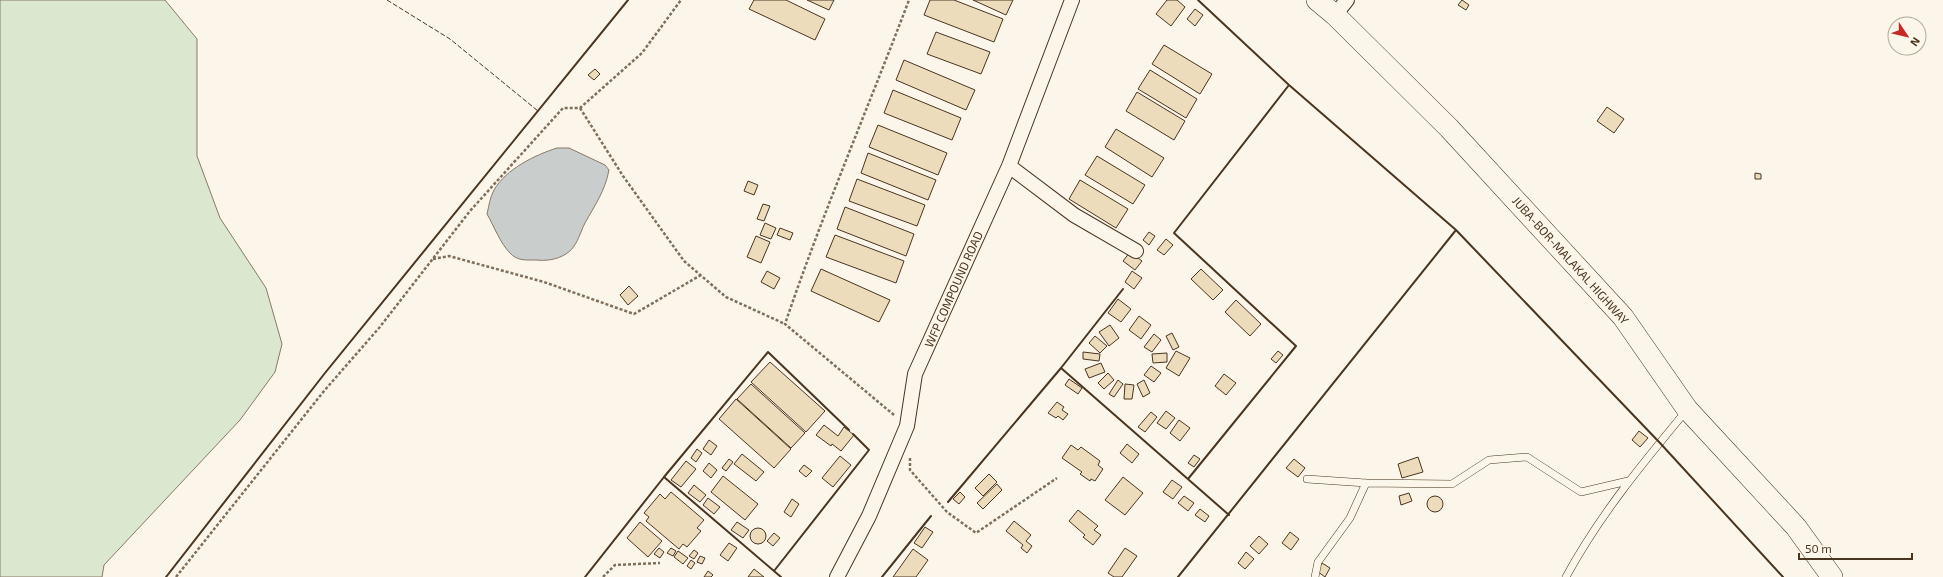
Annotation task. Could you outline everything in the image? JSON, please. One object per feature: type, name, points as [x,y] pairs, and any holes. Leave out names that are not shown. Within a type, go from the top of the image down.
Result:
[{"type":"main road","name":"JUBA-BOR-MALAKAL HIGHWAY","points":[[1317,0],[1341,7],[1449,128],[1613,305],[1623,317],[1687,410],[1796,527],[1832,577]]},
{"type":"street","name":"WFP COMPOUND ROAD","points":[[837,577],[869,516],[907,426],[915,374],[1009,166],[1072,0]]},
{"type":"street","points":[[1009,166],[1074,215],[1136,251]]},
{"type":"lane","points":[[1566,577],[1583,545],[1628,482],[1687,410]]},
{"type":"lane","points":[[1307,479],[1366,483],[1452,484],[1489,460],[1527,458],[1581,492],[1628,482]]},
{"type":"lane","points":[[1316,577],[1318,562],[1350,518],[1366,483]]},
{"type":"path","points":[[176,577],[324,391],[379,328],[470,211],[563,108],[580,108],[642,53],[681,0]]},
{"type":"path","points":[[786,324],[807,260],[868,108],[909,0]]},
{"type":"path","points":[[580,108],[631,188],[684,261],[726,297],[786,324],[907,426]]},
{"type":"path","points":[[433,259],[449,256],[457,258],[544,282],[634,314],[701,275]]},
{"type":"path","points":[[909,455],[910,470],[941,506],[947,512],[976,532],[1057,478]]},
{"type":"path","points":[[604,577],[615,565],[660,563]]},
{"type":"green space","points":[[0,0],[165,0],[197,39],[197,156],[220,218],[266,288],[282,344],[275,372],[240,420],[104,565],[102,577],[0,577]]},
{"type":"shaded area","points":[[557,148],[569,148],[605,165],[609,170],[605,185],[573,248],[570,251],[551,260],[522,260],[513,256],[506,249],[487,214],[492,196],[499,182],[513,169],[531,159]]},
{"type":"building","points":[[754,0],[786,0],[825,19],[815,40],[749,9]]},
{"type":"building","points":[[807,0],[834,0],[829,10]]},
{"type":"building","points":[[930,0],[954,0],[1003,19],[994,42],[924,15]]},
{"type":"building","points":[[973,0],[1013,0],[1006,15]]},
{"type":"building","points":[[1167,0],[1177,0],[1185,7],[1171,26],[1156,14]]},
{"type":"building","points":[[1462,0],[1469,5],[1466,10],[1458,5]]},
{"type":"building","points":[[1195,9],[1203,15],[1195,26],[1187,19]]},
{"type":"building","points":[[936,32],[990,52],[981,74],[927,54]]},
{"type":"building","points":[[1164,45],[1212,74],[1200,94],[1152,64]]},
{"type":"building","points":[[904,60],[975,90],[966,110],[896,80]]},
{"type":"building","points":[[595,69],[600,74],[594,80],[588,75]]},
{"type":"building","points":[[1150,70],[1197,99],[1186,118],[1138,89]]},
{"type":"building","points":[[893,90],[961,118],[952,140],[884,113]]},
{"type":"building","points":[[1137,92],[1185,121],[1174,140],[1126,111]]},
{"type":"building","points":[[1607,107],[1624,119],[1614,133],[1597,121]]},
{"type":"building","points":[[878,125],[947,153],[938,175],[869,147]]},
{"type":"building","points":[[1116,129],[1164,158],[1152,177],[1105,147]]},
{"type":"building","points":[[868,153],[936,180],[928,200],[861,173]]},
{"type":"building","points":[[1097,156],[1145,185],[1133,204],[1085,175]]},
{"type":"building","points":[[1755,173],[1761,174],[1761,179],[1755,179]]},
{"type":"building","points":[[857,179],[925,205],[917,226],[849,201]]},
{"type":"building","points":[[1080,180],[1128,209],[1116,228],[1069,199]]},
{"type":"building","points":[[748,181],[758,185],[754,195],[744,191]]},
{"type":"building","points":[[763,204],[770,206],[764,221],[757,219]]},
{"type":"building","points":[[845,207],[914,234],[906,256],[837,229]]},
{"type":"building","points":[[765,223],[776,228],[771,239],[760,235]]},
{"type":"building","points":[[780,228],[793,233],[790,240],[777,235]]},
{"type":"building","points":[[1149,232],[1155,236],[1149,245],[1143,240]]},
{"type":"building","points":[[835,235],[904,261],[896,283],[826,257]]},
{"type":"building","points":[[756,236],[770,242],[761,263],[747,257]]},
{"type":"building","points":[[1166,239],[1173,245],[1164,255],[1157,250]]},
{"type":"building","points":[[1130,252],[1142,261],[1135,270],[1123,261]]},
{"type":"building","points":[[821,269],[890,300],[879,322],[811,291]]},
{"type":"building","points":[[1201,269],[1223,290],[1213,300],[1191,279]]},
{"type":"building","points":[[767,271],[780,278],[774,289],[761,282]]},
{"type":"building","points":[[1132,271],[1142,278],[1134,289],[1125,282]]},
{"type":"building","points":[[629,286],[638,296],[628,305],[620,295]]},
{"type":"building","points":[[1118,299],[1131,309],[1121,322],[1108,313]]},
{"type":"building","points":[[1236,300],[1261,324],[1250,336],[1225,312]]},
{"type":"building","points":[[1139,316],[1151,325],[1141,339],[1129,330]]},
{"type":"building","points":[[1110,325],[1119,338],[1109,346],[1099,332]]},
{"type":"building","points":[[1172,333],[1179,347],[1173,350],[1166,336]]},
{"type":"building","points":[[1154,334],[1161,340],[1152,352],[1144,347]]},
{"type":"building","points":[[1095,336],[1107,346],[1100,353],[1089,343]]},
{"type":"building","points":[[1176,351],[1190,358],[1179,376],[1166,368]]},
{"type":"building","points":[[1278,351],[1283,355],[1276,363],[1271,359]]},
{"type":"building","points":[[1083,352],[1100,354],[1099,361],[1083,359]]},
{"type":"building","points":[[1167,353],[1167,362],[1153,363],[1152,354]]},
{"type":"building","points":[[770,362],[825,411],[806,432],[751,382]]},
{"type":"building","points":[[1101,363],[1105,372],[1089,378],[1085,369]]},
{"type":"building","points":[[1151,366],[1161,373],[1154,382],[1144,375]]},
{"type":"building","points":[[1108,373],[1114,380],[1104,389],[1098,383]]},
{"type":"building","points":[[1224,374],[1236,383],[1226,395],[1215,386]]},
{"type":"building","points":[[1069,379],[1082,388],[1078,394],[1065,385]]},
{"type":"building","points":[[1118,380],[1123,384],[1114,397],[1109,394]]},
{"type":"building","points":[[1144,380],[1150,393],[1143,397],[1137,384]]},
{"type":"building","points":[[751,384],[805,433],[791,448],[737,399]]},
{"type":"building","points":[[1125,384],[1134,385],[1132,399],[1124,399]]},
{"type":"building","points":[[736,399],[791,449],[774,468],[719,419]]},
{"type":"building","points":[[1057,402],[1064,407],[1062,410],[1068,414],[1063,420],[1058,416],[1056,418],[1048,413]]},
{"type":"building","points":[[1166,411],[1175,418],[1166,429],[1157,423]]},
{"type":"building","points":[[1151,412],[1157,417],[1145,432],[1138,427]]},
{"type":"building","points":[[1179,420],[1190,428],[1180,441],[1170,433]]},
{"type":"building","points":[[824,425],[838,436],[844,427],[854,435],[841,451],[816,435]]},
{"type":"building","points":[[1639,431],[1648,438],[1640,447],[1632,440]]},
{"type":"building","points":[[709,440],[717,446],[711,455],[703,449]]},
{"type":"building","points":[[1127,444],[1139,454],[1132,463],[1120,453]]},
{"type":"building","points":[[1071,445],[1078,450],[1081,447],[1100,461],[1098,465],[1103,469],[1095,481],[1091,479],[1090,481],[1080,474],[1082,472],[1062,458]]},
{"type":"building","points":[[697,449],[702,453],[696,462],[691,458]]},
{"type":"building","points":[[742,454],[764,472],[756,481],[734,464]]},
{"type":"building","points":[[1194,455],[1200,459],[1194,467],[1188,463]]},
{"type":"building","points":[[840,456],[851,465],[833,487],[822,478]]},
{"type":"building","points":[[1418,457],[1423,472],[1402,478],[1398,464]]},
{"type":"building","points":[[729,459],[733,462],[726,471],[722,468]]},
{"type":"building","points":[[1294,459],[1305,468],[1298,477],[1286,468]]},
{"type":"building","points":[[686,461],[696,469],[681,487],[671,480]]},
{"type":"building","points":[[709,463],[717,470],[711,478],[703,471]]},
{"type":"building","points":[[804,465],[812,471],[806,477],[799,471]]},
{"type":"building","points":[[989,474],[997,482],[983,496],[975,488]]},
{"type":"building","points":[[723,476],[758,504],[745,520],[711,492]]},
{"type":"building","points":[[1123,477],[1143,493],[1125,515],[1105,500]]},
{"type":"building","points":[[1172,480],[1182,487],[1173,499],[1163,492]]},
{"type":"building","points":[[997,484],[1002,490],[983,509],[977,503]]},
{"type":"building","points":[[694,485],[706,495],[700,502],[688,493]]},
{"type":"building","points":[[671,492],[704,520],[697,528],[701,531],[687,547],[683,544],[679,549],[646,521],[649,517],[644,513],[660,494],[665,499]]},
{"type":"building","points":[[960,492],[965,497],[959,504],[953,499]]},
{"type":"building","points":[[1409,493],[1412,501],[1401,505],[1399,496]]},
{"type":"building","points":[[1184,496],[1194,503],[1188,511],[1178,503]]},
{"type":"building","points":[[1432,496],[1438,496],[1443,501],[1441,510],[1438,512],[1432,512],[1427,507],[1427,501]]},
{"type":"building","points":[[708,498],[720,507],[714,514],[703,505]]},
{"type":"building","points":[[792,499],[799,504],[791,517],[784,512]]},
{"type":"building","points":[[1200,509],[1209,516],[1205,522],[1195,515]]},
{"type":"building","points":[[1078,510],[1098,526],[1094,530],[1101,535],[1093,545],[1083,537],[1085,535],[1069,521]]},
{"type":"building","points":[[1014,521],[1031,535],[1026,541],[1032,546],[1027,553],[1021,548],[1023,545],[1006,531]]},
{"type":"building","points":[[640,522],[662,541],[648,557],[627,538]]},
{"type":"building","points":[[737,522],[749,530],[743,538],[731,530]]},
{"type":"building","points":[[925,527],[933,532],[922,548],[914,543]]},
{"type":"building","points":[[758,528],[765,533],[766,536],[761,543],[758,544],[751,539],[750,536],[755,529]]},
{"type":"building","points":[[1290,532],[1299,539],[1291,550],[1282,543]]},
{"type":"building","points":[[774,533],[780,538],[773,546],[767,541]]},
{"type":"building","points":[[1259,536],[1268,544],[1259,554],[1250,546]]},
{"type":"building","points":[[729,543],[737,548],[728,561],[720,555]]},
{"type":"building","points":[[659,548],[664,552],[660,558],[654,554]]},
{"type":"building","points":[[671,548],[676,551],[673,556],[667,553]]},
{"type":"building","points":[[1125,548],[1137,556],[1122,577],[1114,577],[1108,573]]},
{"type":"building","points":[[913,549],[928,560],[916,577],[893,577]]},
{"type":"building","points":[[694,550],[698,553],[694,559],[689,556]]},
{"type":"building","points":[[678,551],[688,558],[683,564],[674,557]]},
{"type":"building","points":[[1246,552],[1254,559],[1245,569],[1238,563]]},
{"type":"building","points":[[700,556],[705,558],[702,564],[697,562]]},
{"type":"building","points":[[691,560],[695,563],[691,569],[687,566]]},
{"type":"building","points":[[1322,563],[1330,568],[1325,577],[1317,571]]},
{"type":"building","points":[[754,569],[764,577],[748,577]]},
{"type":"building","points":[[708,571],[713,575],[711,577],[704,577]]},
{"type":"fence","points":[[387,0],[450,39],[538,111]]},
{"type":"wall","points":[[166,577],[325,373],[628,0]]},
{"type":"wall","points":[[1198,0],[1289,85],[1456,230],[1660,443],[1783,577]]},
{"type":"wall","points":[[1188,479],[1296,346],[1174,233],[1289,85]]},
{"type":"wall","points":[[1178,577],[1456,230]]},
{"type":"wall","points":[[948,502],[1061,368],[1123,289]]},
{"type":"wall","points":[[664,477],[768,352],[849,430]]},
{"type":"wall","points":[[1061,368],[1229,515]]},
{"type":"wall","points":[[774,571],[869,450],[853,434]]},
{"type":"wall","points":[[585,577],[664,477],[781,577]]},
{"type":"wall","points":[[882,577],[931,516]]}]
